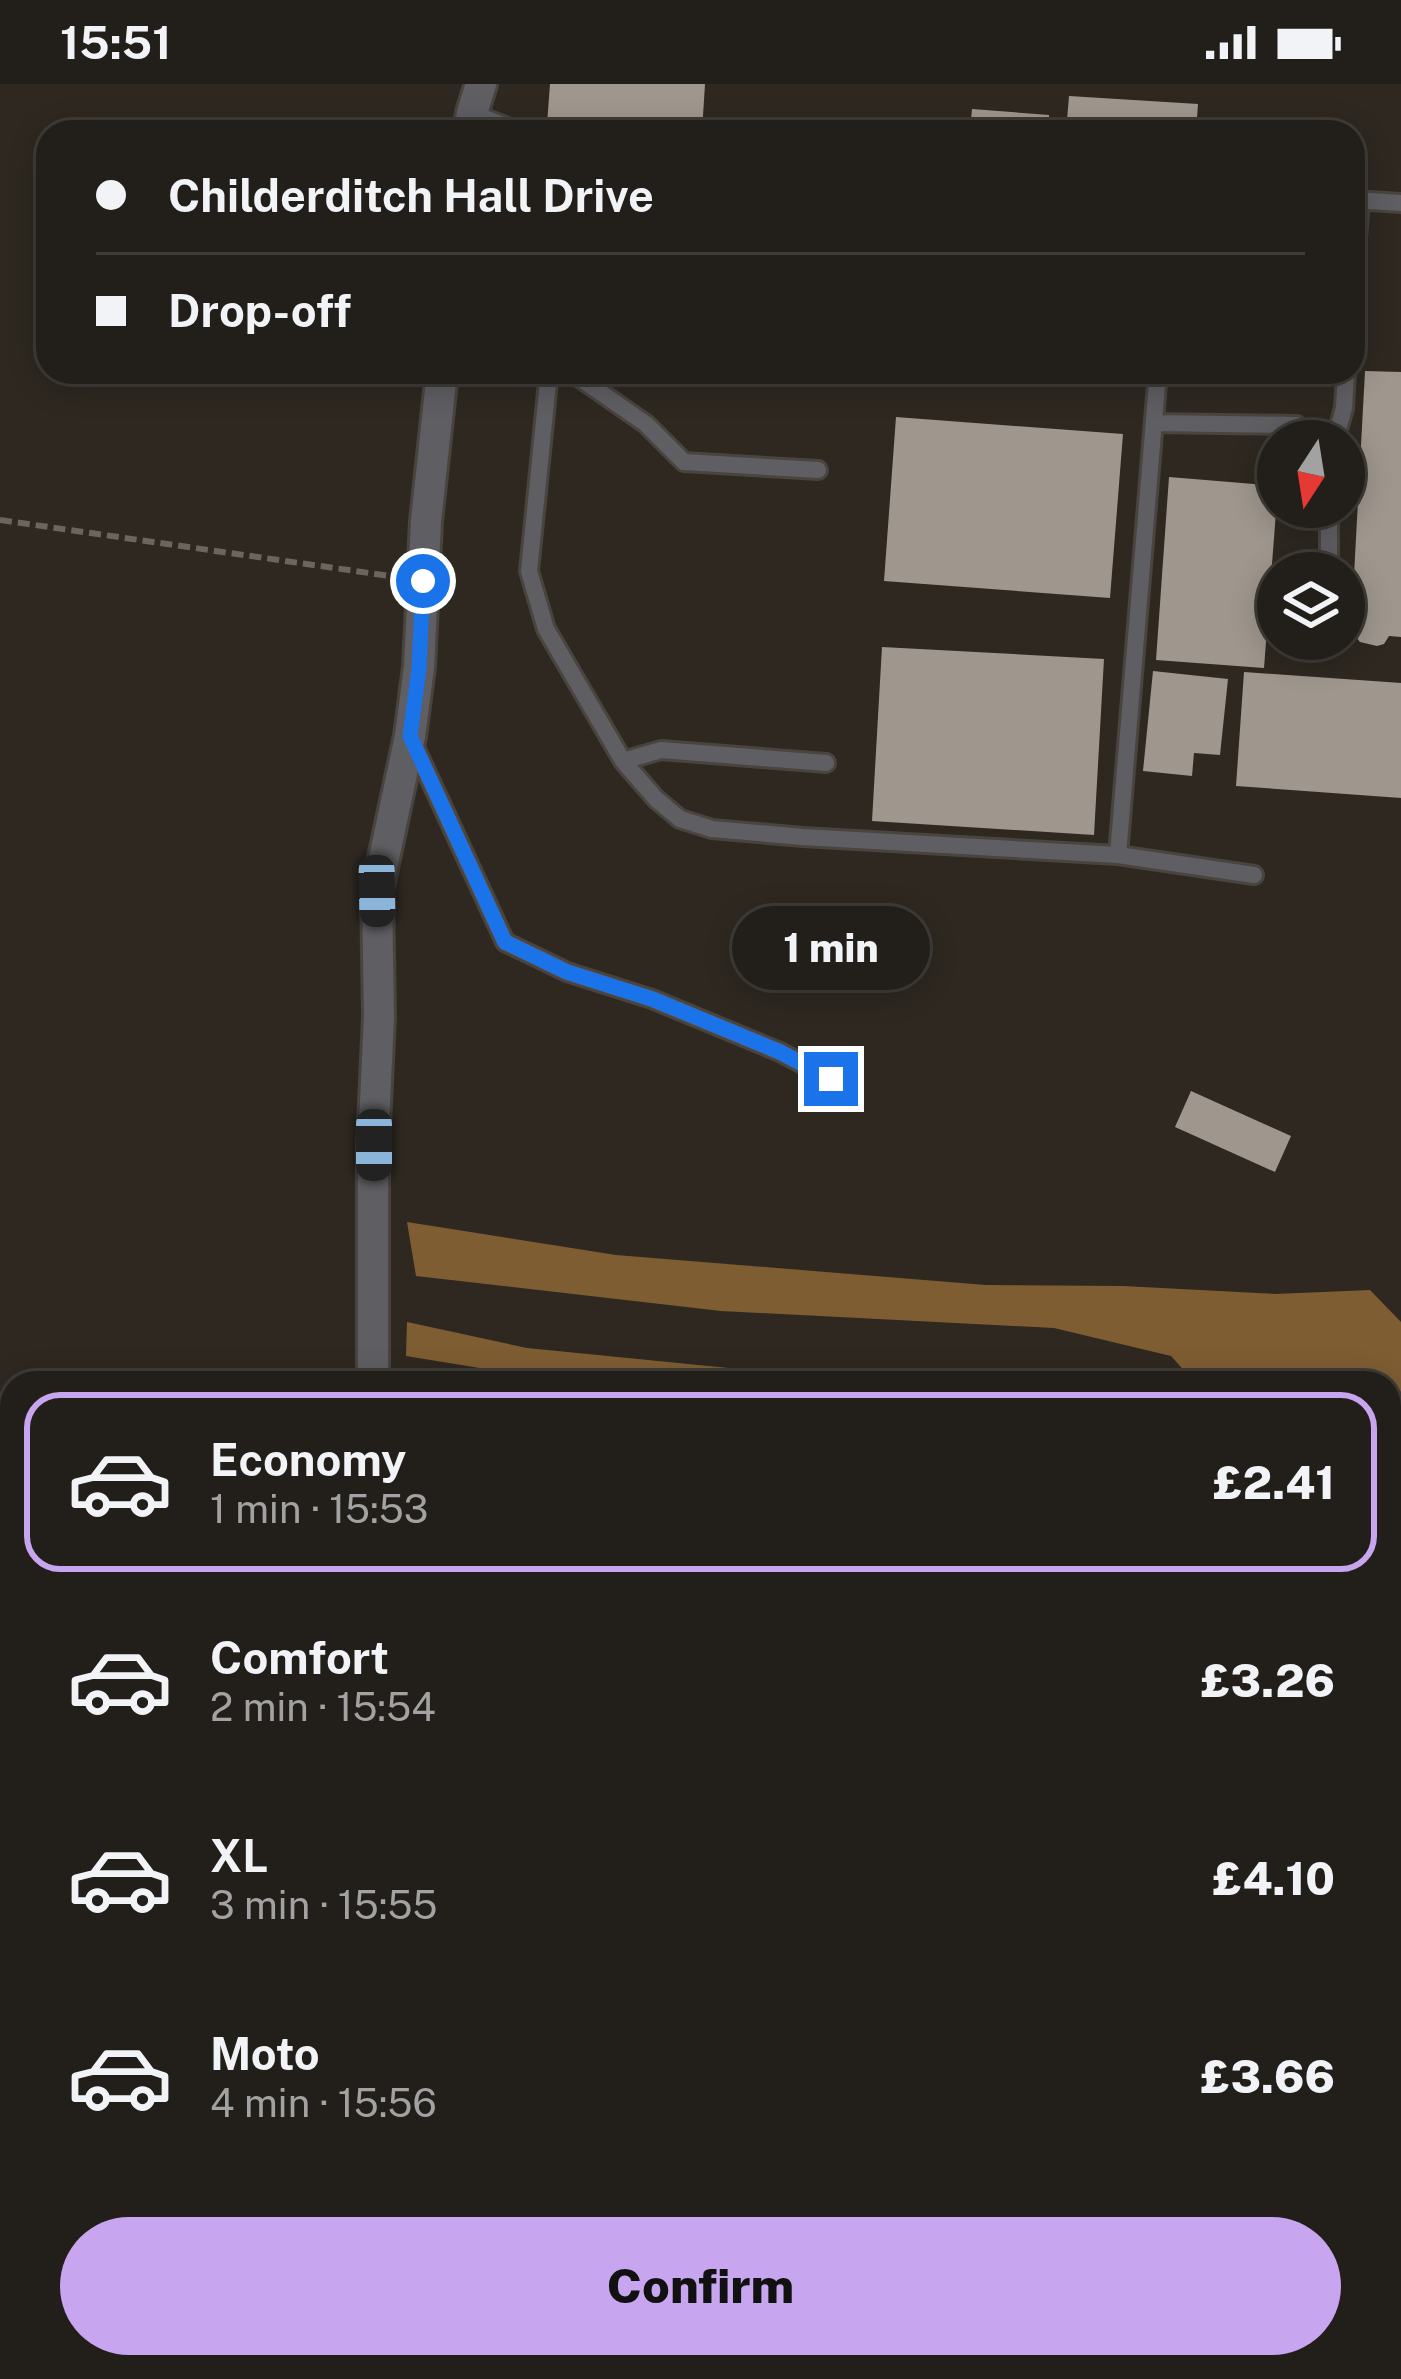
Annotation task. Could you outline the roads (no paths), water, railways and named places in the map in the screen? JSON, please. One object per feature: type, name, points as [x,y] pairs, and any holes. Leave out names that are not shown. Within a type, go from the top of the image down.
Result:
[{"type":"street","points":[[373,1371],[380,1017],[377,891],[410,736],[419,668],[426,521],[441,384]]},
{"type":"lane","points":[[1365,201],[1401,203]]},
{"type":"lane","points":[[548,384],[529,571],[547,628],[623,761],[680,819],[712,830],[1118,856],[1255,875]]},
{"type":"lane","points":[[588,384],[646,424],[683,462],[818,470]]},
{"type":"lane","points":[[1118,856],[1157,384]]},
{"type":"lane","points":[[1340,420],[1345,384]]},
{"type":"lane","points":[[1155,423],[1257,424]]},
{"type":"lane","points":[[410,736],[505,942],[567,972],[716,1025],[831,1079]]},
{"type":"lane","points":[[623,761],[661,750],[826,763]]}]
